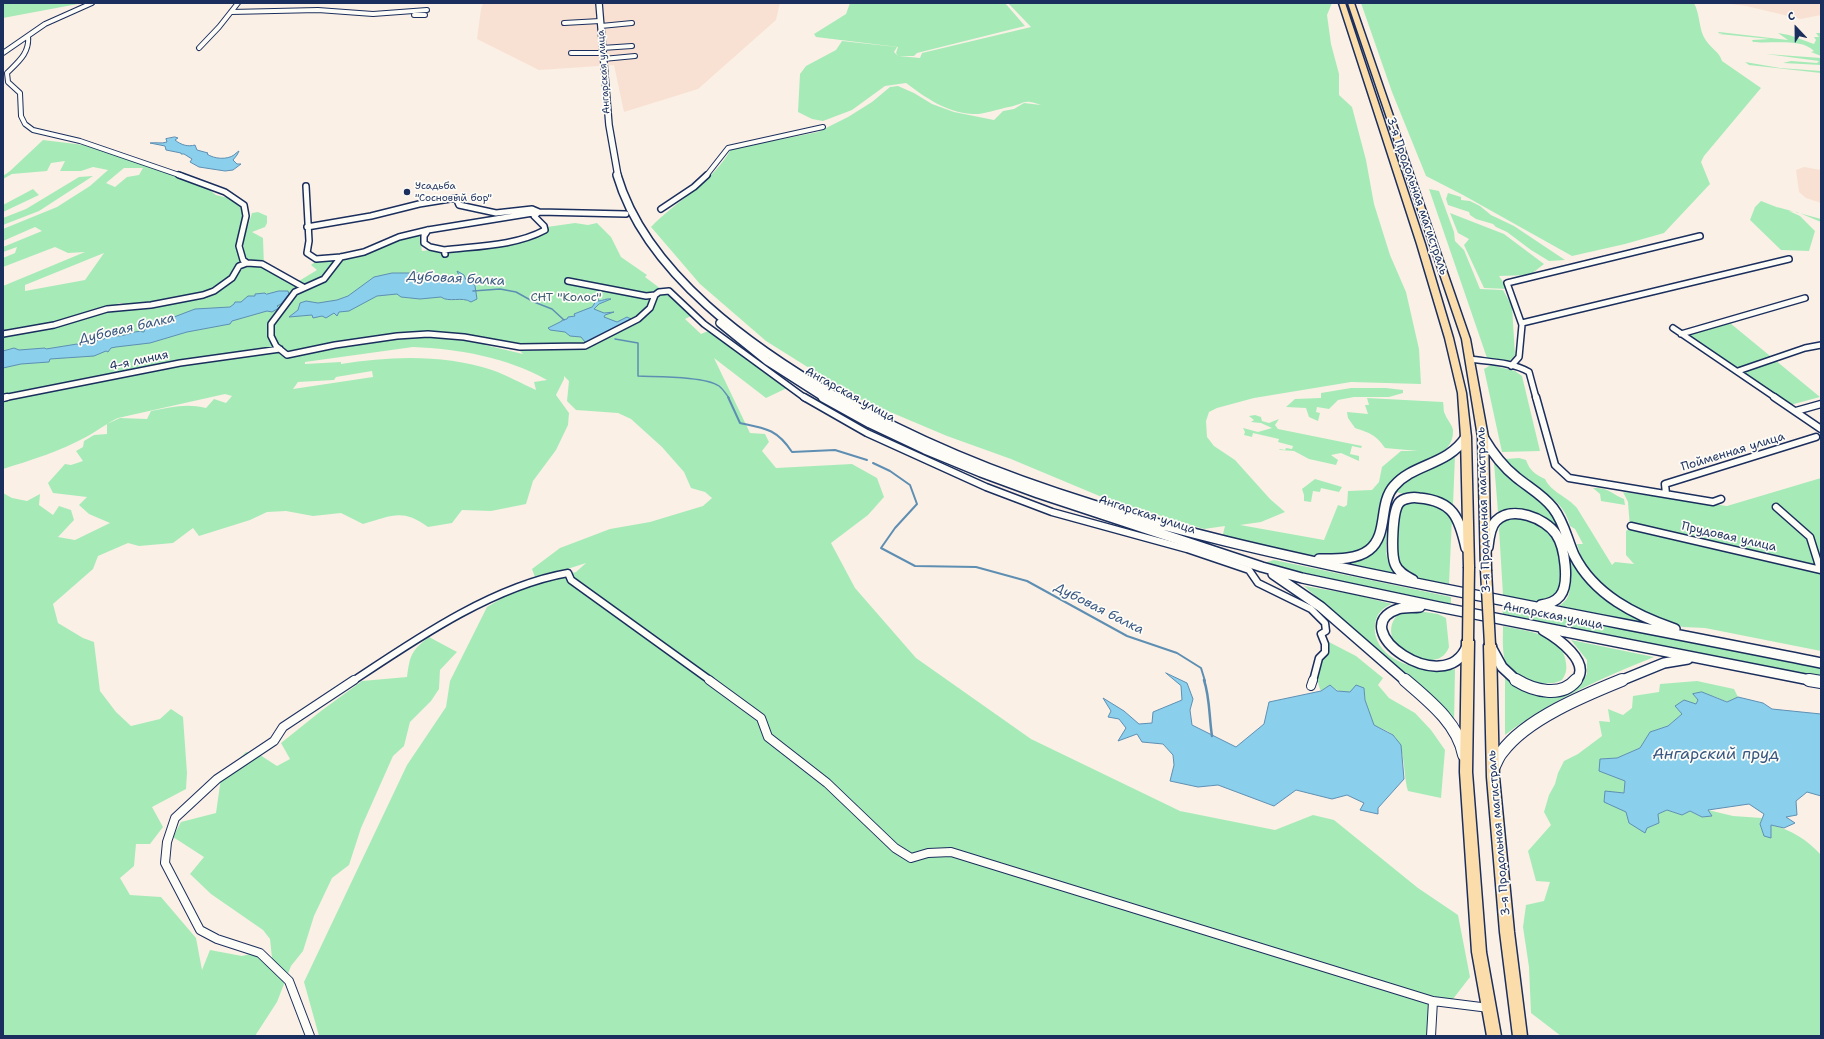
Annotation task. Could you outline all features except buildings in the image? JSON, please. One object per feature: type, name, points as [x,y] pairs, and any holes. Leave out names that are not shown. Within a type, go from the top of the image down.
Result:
[{"type":"highway","name":"3-я Продольная магистраль","points":[[1342,3],[1421,244],[1449,338],[1462,393],[1466,437],[1469,566],[1466,772],[1479,952],[1494,1036]]},
{"type":"highway","name":"3-я Продольная магистраль","points":[[1351,3],[1459,316],[1470,359],[1483,437],[1493,777],[1507,932],[1520,1036]]},
{"type":"main road","name":"Ангарская улица","points":[[599,3],[610,140],[615,169],[632,212],[661,257],[693,293],[751,341],[806,378],[846,402],[902,432],[978,464],[1078,500],[1158,524],[1266,552],[1433,587],[1821,663]]},
{"type":"main road","name":"Ангарская улица","points":[[610,140],[608,159],[610,169],[626,214],[642,240],[666,271],[687,294],[752,350],[828,400],[910,443],[975,470],[1054,499],[1154,530],[1262,567],[1302,578],[1439,607],[1821,682]]},
{"type":"main road","points":[[1466,437],[1462,444],[1454,451],[1394,485],[1386,502],[1379,539],[1371,549],[1365,553],[1345,558],[1313,559],[1266,552],[1257,553],[1252,556],[1255,563],[1308,596],[1420,694],[1443,718],[1456,735],[1463,751],[1466,772]]},
{"type":"main road","points":[[1483,437],[1495,456],[1509,472],[1553,507],[1568,532],[1576,560],[1587,575],[1602,591],[1640,615],[1666,626],[1708,640]]},
{"type":"main road","points":[[1433,587],[1403,574],[1395,565],[1393,559],[1397,507],[1402,500],[1427,498],[1440,501],[1449,507],[1454,512],[1462,528],[1469,566]]},
{"type":"main road","points":[[1486,570],[1492,528],[1499,519],[1510,515],[1528,516],[1538,519],[1552,528],[1561,543],[1563,551],[1565,587],[1563,594],[1555,602],[1550,604],[1525,604]]},
{"type":"main road","points":[[1439,607],[1400,608],[1389,613],[1384,618],[1381,630],[1387,644],[1399,655],[1425,665],[1435,666],[1452,663],[1459,659],[1465,652],[1468,641]]},
{"type":"main road","points":[[1490,646],[1506,673],[1524,685],[1550,691],[1562,690],[1572,685],[1577,679],[1580,667],[1576,659],[1562,642],[1533,625]]},
{"type":"main road","points":[[1493,777],[1494,766],[1511,741],[1520,733],[1563,708],[1664,663],[1690,659],[1713,661]]},
{"type":"street","points":[[3,53],[57,18],[92,3]]},
{"type":"street","points":[[198,48],[219,27],[238,3]]},
{"type":"street","points":[[231,12],[318,10],[349,11],[374,14],[392,12],[396,14],[427,10]]},
{"type":"street","points":[[411,13],[413,15],[425,15]]},
{"type":"street","points":[[564,23],[632,23]]},
{"type":"street","points":[[28,36],[30,44],[24,56],[7,73],[8,82],[20,93],[19,107],[22,120],[28,127],[40,132],[72,139],[198,182],[235,198],[244,205],[246,209],[244,224],[240,234],[239,249],[241,257],[247,263]]},
{"type":"street","points":[[603,53],[632,46]]},
{"type":"street","points":[[571,53],[603,53],[635,56]]},
{"type":"street","points":[[660,209],[694,187],[710,172],[728,148],[823,127]]},
{"type":"street","points":[[306,186],[307,227],[309,241],[308,253],[316,259],[341,257],[364,252],[399,237],[428,230],[539,212],[555,210],[626,214]]},
{"type":"street","points":[[307,227],[370,216],[419,204],[456,198],[458,205],[496,213],[532,209],[539,212]]},
{"type":"street","points":[[428,230],[423,235],[423,242],[430,248],[444,252],[513,241],[539,234],[545,230],[544,226],[534,216],[539,212]]},
{"type":"street","points":[[1511,366],[1519,357],[1522,323],[1506,283],[1700,236]]},
{"type":"street","points":[[341,257],[324,279],[303,287],[295,292],[271,324],[271,336],[280,349],[287,355],[335,345],[389,337],[428,334],[464,337],[520,347],[585,346],[601,340],[638,319],[650,308],[655,295]]},
{"type":"street","points":[[1522,323],[1789,259]]},
{"type":"street","points":[[3,334],[54,325],[107,309],[151,306],[203,295],[214,291],[232,278],[240,266],[247,263],[262,264],[303,287]]},
{"type":"street","points":[[568,281],[646,296],[655,295],[664,290],[672,292],[704,324],[806,399],[867,433],[986,486],[1052,512],[1187,549],[1249,570],[1258,583],[1311,609],[1325,623],[1326,631],[1322,634],[1325,644],[1325,652],[1319,658],[1311,686]]},
{"type":"street","points":[[1681,334],[1805,298]]},
{"type":"street","points":[[1673,328],[1821,429]]},
{"type":"street","points":[[1738,371],[1805,348],[1821,345]]},
{"type":"street","name":"4-я линия","points":[[3,398],[180,363],[280,349]]},
{"type":"street","points":[[1470,359],[1527,369],[1555,465],[1569,478],[1713,502],[1721,499]]},
{"type":"street","points":[[1796,412],[1821,404]]},
{"type":"street","name":"Пойменная улица","points":[[1666,494],[1665,484],[1816,437]]},
{"type":"street","points":[[1776,507],[1810,537],[1821,569]]},
{"type":"street","name":"Прудовая улица","points":[[1631,526],[1821,569]]},
{"type":"street","points":[[310,1036],[289,981],[260,953],[217,939],[200,930],[165,863],[167,842],[175,818],[194,798],[217,779],[274,741],[282,727],[428,632],[514,588],[548,576],[568,573],[571,580],[692,666],[760,718],[768,737],[827,783],[895,848],[910,858],[928,852],[951,852],[1292,956],[1433,1001],[1489,1008]]},
{"type":"street","points":[[1431,1036],[1433,1001]]},
{"type":"shaded area","points":[[483,3],[780,3],[776,20],[698,89],[624,112],[614,65],[539,70],[477,39]]},
{"type":"shaded area","points":[[1722,3],[1821,3],[1821,15],[1801,19],[1746,6]]},
{"type":"shaded area","points":[[1804,167],[1821,170],[1821,203],[1806,198],[1799,192],[1796,170]]},
{"type":"green space","points":[[3,3],[83,3],[3,18]]},
{"type":"green space","points":[[850,3],[1005,3],[1025,26],[917,53],[914,56],[899,56],[920,58],[922,53],[1031,27],[1008,3],[1332,3],[1327,15],[1331,44],[1339,74],[1339,95],[1352,107],[1366,160],[1374,204],[1390,255],[1406,292],[1419,349],[1421,384],[1351,382],[1254,398],[1217,408],[1209,412],[1206,421],[1207,437],[1214,446],[1235,460],[1270,499],[1285,512],[1261,522],[1240,525],[1324,540],[1338,505],[1344,507],[1347,505],[1348,491],[1372,490],[1379,482],[1382,467],[1401,451],[1418,451],[1385,448],[1379,440],[1372,435],[1355,428],[1348,418],[1347,412],[1368,414],[1365,405],[1369,405],[1367,398],[1443,402],[1444,413],[1453,430],[1452,440],[1447,448],[1440,454],[1402,474],[1388,485],[1382,498],[1375,535],[1366,547],[1354,554],[1298,554],[1222,538],[1225,526],[1204,529],[1109,500],[1011,459],[947,436],[857,398],[766,341],[700,284],[651,227],[704,182],[723,161],[731,149],[818,132],[848,117],[872,102],[890,87],[898,86],[914,93],[932,104],[954,112],[994,120],[1003,111],[1014,109],[1024,103],[1041,105],[1024,102],[981,114],[963,113],[937,103],[906,83],[885,86],[852,110],[823,121],[812,119],[798,112],[800,74],[806,66],[836,50],[842,41],[897,47],[894,52],[898,56],[896,53],[898,47],[816,37],[814,34],[846,14]]},
{"type":"green space","points":[[1361,3],[1694,3],[1703,35],[1707,42],[1719,55],[1722,61],[1761,88],[1704,156],[1701,162],[1710,184],[1664,233],[1625,244],[1572,256],[1426,176],[1392,92]]},
{"type":"green space","points":[[1718,33],[1788,40],[1778,33],[1789,35],[1814,44],[1816,40],[1814,37],[1819,37],[1816,33],[1821,33],[1821,56],[1811,52],[1814,51],[1802,44],[1785,42],[1753,42],[1752,40],[1770,39],[1719,34],[1723,34]]},
{"type":"green space","points":[[1766,54],[1821,58],[1821,65],[1783,63],[1791,61],[1817,63],[1819,61]]},
{"type":"green space","points":[[1745,62],[1780,68],[1821,71],[1821,73],[1749,65]]},
{"type":"green space","points":[[43,140],[84,145],[202,184],[216,195],[232,199],[246,210],[241,231],[237,237],[241,262],[227,280],[214,289],[193,297],[140,306],[119,303],[111,308],[88,312],[58,323],[3,333],[3,286],[85,252],[68,253],[55,247],[3,267],[3,258],[15,253],[17,247],[3,252],[3,247],[42,231],[35,227],[3,241],[3,229],[57,207],[90,186],[108,170],[93,167],[81,171],[60,171],[65,161],[51,163],[47,171],[12,174],[3,179],[3,176]],"holes":[[[124,168],[143,168],[139,175],[127,177],[115,187],[106,183]],[[104,253],[85,280],[25,291],[25,285]]]},
{"type":"green space","points":[[93,176],[39,211],[3,225],[3,218],[26,209],[79,177]]},
{"type":"green space","points":[[33,189],[39,195],[3,212],[3,205]]},
{"type":"green space","points":[[1429,189],[1439,191],[1454,232],[1455,241],[1464,250],[1480,289],[1503,290],[1512,306],[1515,355],[1509,361],[1502,362],[1487,358]]},
{"type":"green space","points":[[1448,193],[1461,197],[1461,200],[1470,201],[1480,206],[1491,215],[1514,226],[1565,260],[1549,261],[1493,224],[1476,219],[1470,215],[1469,212],[1448,205],[1446,199]]},
{"type":"green space","points":[[1761,201],[1794,212],[1789,211],[1800,216],[1815,231],[1809,251],[1781,250],[1750,220],[1755,207]]},
{"type":"green space","name":"СНТ \"Колос\"","points":[[258,212],[267,216],[267,223],[265,227],[252,232],[263,238],[264,268],[294,284],[317,270],[311,265],[315,262],[372,252],[419,232],[422,251],[530,239],[547,227],[575,223],[588,225],[597,223],[611,237],[621,257],[647,275],[645,277],[669,295],[691,316],[685,319],[701,334],[708,331],[787,388],[766,398],[714,358],[750,433],[765,434],[769,442],[762,451],[776,468],[852,464],[877,478],[884,497],[868,515],[831,543],[855,588],[916,658],[1031,739],[1180,811],[1275,830],[1313,815],[1334,820],[1418,888],[1458,915],[1470,977],[1453,999],[1432,999],[1429,1036],[319,1036],[304,982],[407,765],[446,707],[450,681],[487,607],[523,586],[576,572],[586,563],[552,574],[535,577],[532,569],[560,548],[610,529],[650,522],[703,506],[712,498],[705,492],[691,488],[684,472],[662,447],[631,419],[618,413],[576,410],[567,401],[569,381],[564,376],[556,395],[569,413],[568,425],[556,450],[533,481],[526,504],[491,511],[462,510],[452,523],[428,527],[411,517],[397,515],[363,524],[341,513],[313,516],[286,511],[267,512],[250,520],[199,536],[193,528],[173,543],[139,546],[128,543],[98,556],[93,569],[53,604],[58,623],[83,638],[94,642],[100,691],[116,712],[131,726],[160,719],[171,709],[183,717],[187,773],[186,789],[152,807],[163,827],[150,844],[136,844],[134,866],[120,878],[130,895],[161,897],[196,938],[202,970],[210,950],[242,956],[251,954],[272,958],[270,939],[263,930],[211,894],[190,874],[204,857],[173,837],[181,822],[216,813],[221,778],[226,771],[246,752],[260,755],[277,766],[290,759],[281,743],[362,681],[407,677],[412,654],[418,646],[429,637],[457,652],[440,670],[439,689],[431,701],[410,722],[404,746],[393,756],[361,828],[349,865],[332,878],[314,916],[303,951],[291,966],[277,1002],[255,1036],[3,1036],[3,493],[12,498],[27,501],[40,494],[39,505],[53,515],[59,506],[71,510],[74,520],[58,537],[75,540],[110,523],[89,514],[79,505],[87,497],[53,493],[48,483],[65,464],[71,465],[83,461],[76,451],[83,447],[84,441],[94,435],[107,434],[107,424],[66,447],[3,469],[3,335],[96,314],[210,295],[234,279],[245,264],[243,241],[252,213]],"holes":[[[428,335],[471,335],[515,346],[523,354],[485,345],[485,343],[464,338]],[[413,347],[465,352],[499,360],[515,365],[547,380],[534,382],[536,390],[492,370],[455,361],[436,359],[398,358],[341,364],[341,362],[305,364],[305,362]],[[372,371],[373,377],[293,389],[298,382],[334,380],[336,377]],[[225,394],[232,396],[226,403],[214,399],[206,408],[178,406],[151,411],[147,419],[120,418],[108,424],[118,418]]]},
{"type":"green space","points":[[1450,213],[1504,234],[1544,264],[1530,275],[1499,276],[1508,289],[1484,288],[1464,245],[1469,239],[1458,233]]},
{"type":"green space","points":[[1800,213],[1821,219],[1821,222]]},
{"type":"green space","points":[[1730,323],[1820,397],[1790,405],[1686,334]]},
{"type":"green space","points":[[1491,365],[1515,371],[1522,376],[1540,451],[1502,452],[1484,369]]},
{"type":"green space","points":[[1351,388],[1386,388],[1403,390],[1403,393],[1389,397],[1354,397],[1338,400],[1329,409],[1317,407],[1316,412],[1320,413],[1318,421],[1309,417],[1306,408],[1286,407],[1295,399],[1321,398],[1321,393]]},
{"type":"green space","points":[[1255,415],[1261,417],[1262,421],[1269,423],[1279,419],[1275,425],[1278,429],[1362,446],[1361,448],[1352,446],[1350,454],[1359,456],[1359,461],[1341,453],[1331,455],[1338,460],[1336,465],[1309,459],[1294,451],[1280,450],[1279,449],[1285,450],[1286,448],[1292,449],[1293,446],[1278,442],[1279,439],[1253,433],[1252,437],[1244,435],[1245,432],[1243,428],[1258,432],[1272,428],[1261,423],[1251,422],[1254,420],[1249,416]]},
{"type":"green space","points":[[1455,456],[1453,505],[1428,496],[1395,491],[1411,477]]},
{"type":"green space","points":[[1519,458],[1526,460],[1533,472],[1545,479],[1555,491],[1577,508],[1612,565],[1615,562],[1634,564],[1626,555],[1626,531],[1630,528],[1628,502],[1623,492],[1727,506],[1821,478],[1821,651],[1705,628],[1683,627],[1654,618],[1614,596],[1596,581],[1584,566],[1577,544],[1583,544],[1575,529],[1570,526],[1566,514],[1559,505],[1551,497],[1521,476],[1505,459]]},
{"type":"green space","points":[[1494,463],[1550,511],[1557,522],[1563,538],[1553,525],[1504,511],[1498,512]]},
{"type":"green space","points":[[1315,479],[1342,487],[1339,492],[1321,488],[1320,492],[1313,491],[1311,502],[1304,501],[1302,489]]},
{"type":"green space","points":[[1593,488],[1610,491],[1624,499],[1625,505],[1601,501],[1600,494]]},
{"type":"green space","points":[[1411,501],[1440,505],[1452,518],[1449,584],[1418,578],[1411,575],[1399,565],[1396,557],[1400,509],[1405,503]]},
{"type":"green space","points":[[1515,518],[1526,519],[1538,523],[1556,539],[1559,552],[1560,579],[1558,593],[1555,597],[1549,600],[1536,601],[1503,595],[1499,529],[1505,521]]},
{"type":"green space","points":[[1387,531],[1387,559],[1395,574],[1332,562],[1350,561],[1366,557],[1379,548]]},
{"type":"green space","points":[[1566,548],[1579,573],[1617,607],[1634,616],[1664,627],[1559,606],[1566,599],[1570,589]]},
{"type":"green space","points":[[1274,560],[1451,597],[1451,604],[1268,565],[1267,562]]},
{"type":"green space","points":[[1304,586],[1352,594],[1392,604],[1383,609],[1377,617],[1375,624],[1376,637],[1381,648],[1403,663],[1416,668],[1443,671],[1455,669],[1454,725],[1419,687]]},
{"type":"green space","points":[[1502,606],[1821,668],[1821,677],[1503,614]]},
{"type":"green space","points":[[1418,611],[1438,614],[1446,618],[1449,647],[1443,656],[1435,660],[1424,660],[1403,652],[1391,635],[1392,624],[1397,616],[1406,612]]},
{"type":"green space","points":[[1503,626],[1542,635],[1551,639],[1558,645],[1563,653],[1566,663],[1566,672],[1562,680],[1547,684],[1529,681],[1521,678],[1508,668],[1504,657]]},
{"type":"green space","points":[[1571,640],[1654,657],[1576,691],[1540,711],[1505,735],[1505,677],[1524,689],[1571,691],[1581,685],[1587,674],[1587,660]]},
{"type":"green space","points":[[1327,641],[1356,656],[1383,678],[1378,685],[1389,698],[1415,713],[1431,730],[1445,750],[1441,798],[1408,791],[1401,748],[1398,741],[1392,734],[1374,725],[1365,700],[1364,688],[1350,692],[1342,692],[1330,685],[1321,691],[1318,681],[1318,671],[1321,661],[1328,653]]},
{"type":"green space","points":[[1697,681],[1734,689],[1738,697],[1728,702],[1713,696],[1693,694],[1698,700],[1696,704],[1675,706],[1682,714],[1668,726],[1650,732],[1640,748],[1617,758],[1600,759],[1600,771],[1625,781],[1624,793],[1629,823],[1647,828],[1659,823],[1658,814],[1667,810],[1682,815],[1690,811],[1702,817],[1712,816],[1708,810],[1733,816],[1762,818],[1760,824],[1764,836],[1771,825],[1779,827],[1798,836],[1810,844],[1821,855],[1821,1036],[1561,1036],[1531,1013],[1529,967],[1523,927],[1526,905],[1544,901],[1550,882],[1536,881],[1528,851],[1551,825],[1544,812],[1549,795],[1564,761],[1578,754],[1602,736],[1599,721],[1610,722],[1608,709],[1623,715],[1632,708],[1633,696],[1659,692],[1660,684]]},
{"type":"water","points":[[175,137],[178,138],[175,140],[180,143],[187,146],[195,145],[197,150],[208,153],[207,154],[210,156],[217,158],[228,158],[239,151],[233,160],[237,164],[241,164],[233,170],[225,171],[199,167],[190,162],[192,159],[184,154],[166,150],[165,146],[150,143],[165,143],[167,142],[166,139]]},
{"type":"water","points":[[413,271],[421,274],[438,276],[444,281],[457,280],[460,278],[457,271],[464,275],[466,280],[471,279],[475,286],[477,299],[471,302],[467,300],[444,299],[441,297],[420,299],[401,297],[397,294],[377,296],[349,311],[339,312],[337,316],[334,313],[326,318],[322,316],[313,318],[312,315],[289,317],[298,310],[300,303],[306,301],[318,303],[337,300],[348,296],[374,277],[392,273],[409,273]]},
{"type":"water","points":[[288,291],[289,294],[281,304],[277,306],[279,308],[272,312],[267,311],[232,321],[230,324],[187,332],[150,343],[111,348],[108,352],[106,351],[94,356],[50,359],[49,362],[21,364],[3,368],[3,351],[14,348],[19,350],[46,349],[77,344],[80,346],[88,342],[104,339],[110,335],[120,336],[140,331],[144,332],[145,328],[195,309],[230,307],[235,302],[241,302],[248,296]]},
{"type":"water","points":[[598,298],[598,301],[611,299],[599,304],[594,309],[604,313],[614,312],[605,315],[604,317],[617,322],[627,317],[631,319],[597,339],[585,342],[581,337],[570,336],[565,332],[550,330],[548,328],[562,320],[567,319],[568,317],[575,316],[574,314],[592,307]]},
{"type":"water","points":[[1166,673],[1187,683],[1193,699],[1190,710],[1192,725],[1236,747],[1264,724],[1269,702],[1321,691],[1330,685],[1337,691],[1350,692],[1356,685],[1364,688],[1365,700],[1374,725],[1393,735],[1401,745],[1404,779],[1378,808],[1378,814],[1360,810],[1364,803],[1347,795],[1332,799],[1296,790],[1274,806],[1218,785],[1198,787],[1170,781],[1174,765],[1173,755],[1163,744],[1142,742],[1137,734],[1118,741],[1126,728],[1119,719],[1108,717],[1111,711],[1103,698],[1124,711],[1139,724],[1152,723],[1153,712],[1182,700],[1181,686]]},
{"type":"water","name":"Ангарский пруд","points":[[1702,692],[1727,702],[1738,697],[1763,703],[1772,709],[1821,714],[1821,796],[1807,792],[1796,801],[1797,815],[1786,817],[1795,823],[1784,828],[1771,825],[1771,838],[1764,836],[1760,824],[1764,814],[1749,804],[1708,810],[1712,816],[1702,817],[1690,811],[1682,815],[1667,810],[1658,814],[1659,823],[1647,828],[1645,833],[1629,823],[1626,812],[1604,802],[1605,791],[1624,793],[1625,781],[1599,771],[1600,759],[1617,758],[1640,748],[1650,732],[1668,726],[1682,714],[1675,706],[1684,700],[1696,704],[1698,700],[1693,694]]},
{"type":"waterway","name":"Дубовая балка","points":[[473,291],[500,289],[516,292],[534,302],[552,309],[564,320]]},
{"type":"waterway","name":"Дубовая балка","points":[[615,339],[638,343],[638,376],[703,380],[719,386],[729,398]]},
{"type":"waterway","name":"Дубовая балка","points":[[728,397],[740,423],[757,426],[776,434],[792,452],[835,450],[867,460]]},
{"type":"waterway","name":"Дубовая балка","points":[[873,463],[890,471],[910,485],[917,504],[895,528],[881,548],[915,566],[976,567],[1027,581],[1127,636],[1177,653],[1201,668],[1205,681]]},
{"type":"waterway","name":"Дубовая балка","points":[[1204,680],[1212,736]]},
{"type":"place","name":"Усадьба \"Сосновый бор\"","points":[[407,192]]}]
